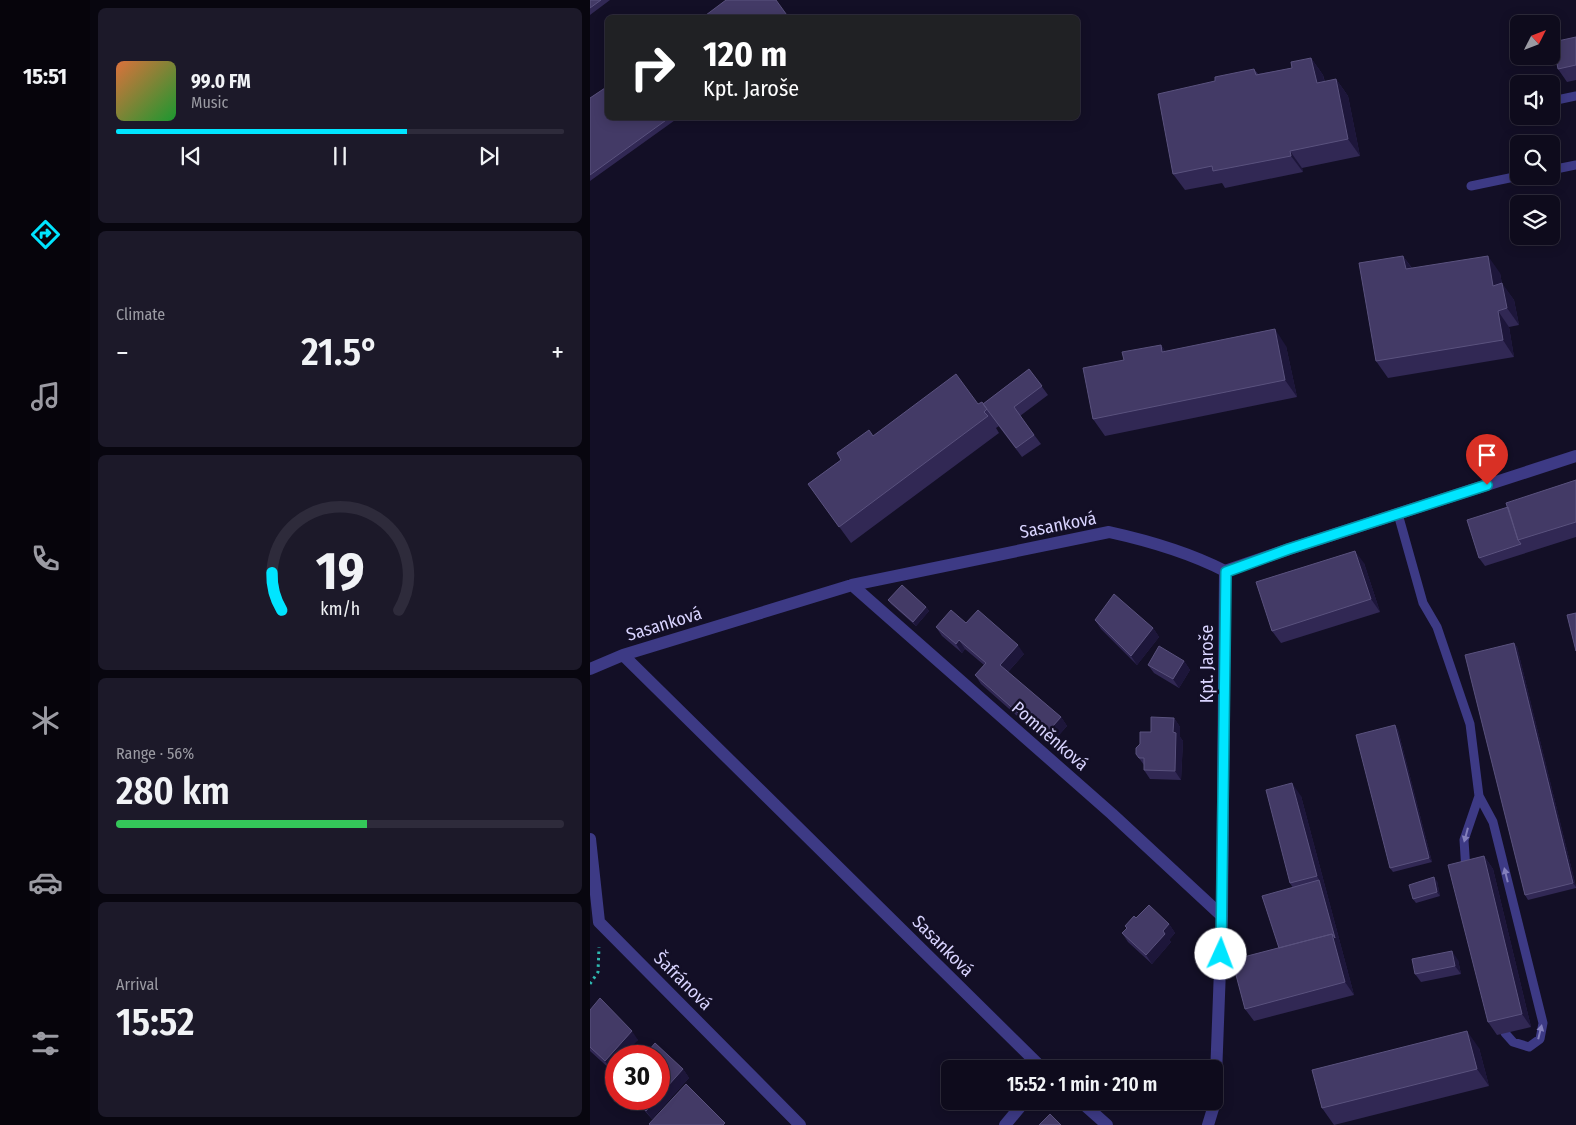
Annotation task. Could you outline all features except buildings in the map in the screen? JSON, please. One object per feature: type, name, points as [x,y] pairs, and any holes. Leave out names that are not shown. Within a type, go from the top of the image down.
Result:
[{"type":"street","points":[[1226,572],[1289,549],[1576,456]]},
{"type":"street","name":"Sasanková","points":[[1034,1060],[623,655],[852,585],[1109,532],[1158,544],[1200,558],[1226,572]]},
{"type":"street","name":"Kpt. Jaroše","points":[[1208,1125],[1215,1102],[1222,916],[1226,572]]},
{"type":"street","name":"Pomněnková","points":[[852,585],[1112,814],[1222,916]]},
{"type":"street","points":[[590,669],[623,655]]},
{"type":"street","points":[[590,839],[599,922]]},
{"type":"street","name":"Šafránová","points":[[599,922],[800,1125]]},
{"type":"street","points":[[1005,1125],[1018,1110]]},
{"type":"street","points":[[1090,1110],[1107,1125]]},
{"type":"lane","points":[[1560,99],[1576,96]]},
{"type":"lane","points":[[1560,168],[1576,165]]},
{"type":"lane","points":[[1471,186],[1510,178]]},
{"type":"lane","points":[[1398,514],[1423,603],[1438,627],[1470,724],[1479,796],[1493,822],[1543,1023],[1540,1039],[1529,1047],[1513,1042],[1505,1033]]},
{"type":"lane","points":[[1466,876],[1464,840],[1479,796]]},
{"type":"path","points":[[590,984],[598,972],[599,922]]},
{"type":"route","points":[[1221,954],[1226,572],[1289,549],[1487,485]]}]
